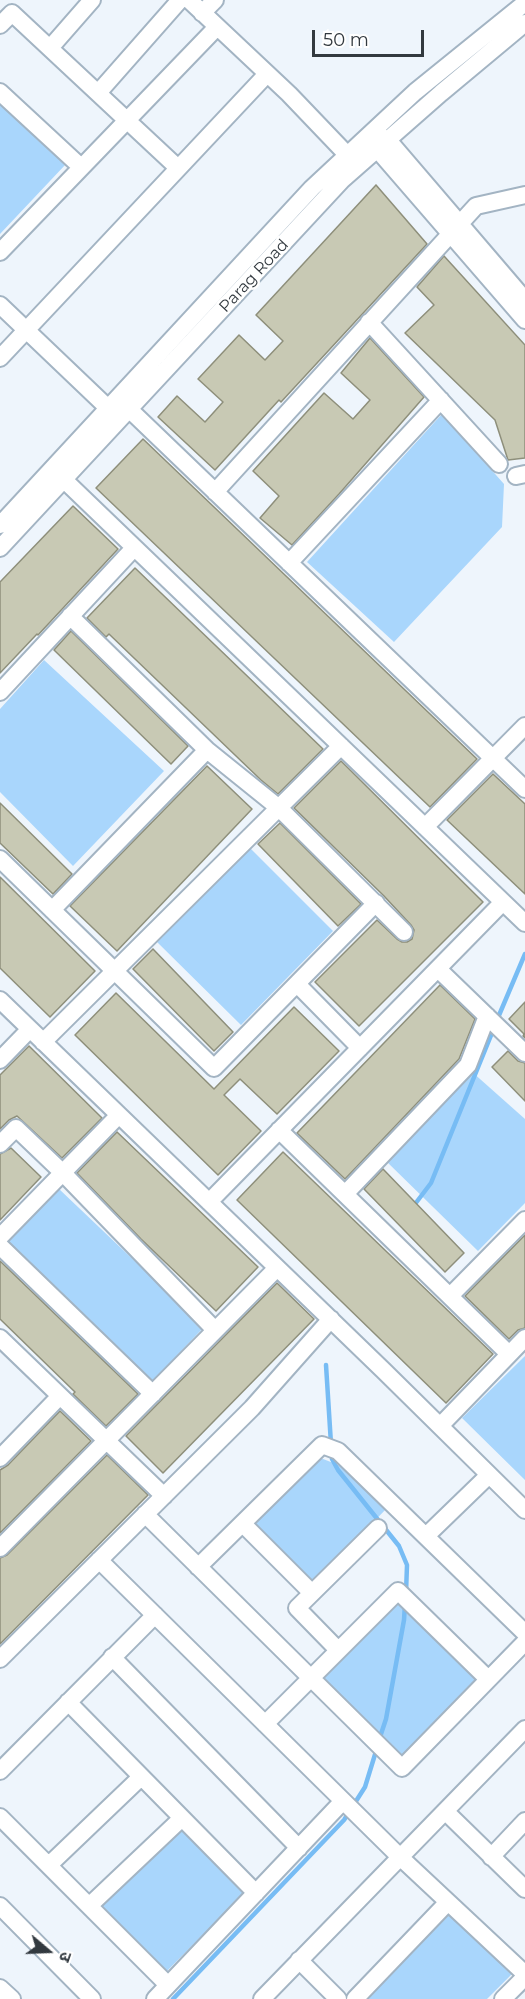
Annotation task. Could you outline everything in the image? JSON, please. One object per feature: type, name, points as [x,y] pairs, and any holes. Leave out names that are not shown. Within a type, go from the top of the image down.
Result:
[{"type":"street","points":[[50,48],[92,0]]},
{"type":"street","points":[[98,93],[180,0]]},
{"type":"street","points":[[189,0],[353,160]]},
{"type":"street","points":[[202,13],[215,0]]},
{"type":"street","name":"Parag Road","points":[[0,525],[130,410],[342,180],[372,131],[415,92],[525,3]]},
{"type":"street","points":[[0,25],[12,13],[178,168]]},
{"type":"street","name":"Parag Road","points":[[0,548],[108,408],[312,188],[353,160],[382,145],[525,23]]},
{"type":"street","points":[[0,252],[217,27]]},
{"type":"street","points":[[0,358],[267,74]]},
{"type":"street","points":[[0,92],[81,167]]},
{"type":"street","points":[[372,131],[454,228],[525,320]]},
{"type":"street","points":[[215,492],[476,206],[525,195]]},
{"type":"street","points":[[454,228],[525,300]]},
{"type":"street","points":[[0,305],[108,408]]},
{"type":"street","points":[[369,322],[499,464]]},
{"type":"street","points":[[289,563],[441,400]]},
{"type":"street","points":[[130,410],[525,789]]},
{"type":"street","points":[[58,474],[525,923]]},
{"type":"street","points":[[0,692],[134,548]]},
{"type":"street","points":[[70,616],[207,750],[279,808],[404,932]]},
{"type":"street","points":[[425,827],[525,726]]},
{"type":"street","points":[[43,1042],[341,746]]},
{"type":"street","points":[[52,910],[207,750]]},
{"type":"street","points":[[0,859],[214,1068],[376,903]]},
{"type":"street","points":[[209,1202],[503,902]]},
{"type":"street","points":[[438,969],[525,1053]]},
{"type":"street","points":[[297,984],[360,1048]]},
{"type":"street","points":[[0,1000],[331,1319],[525,1510]]},
{"type":"street","points":[[345,1194],[468,1065],[489,1018]]},
{"type":"street","points":[[0,1060],[30,1029]]},
{"type":"street","points":[[0,1237],[119,1115]]},
{"type":"street","points":[[0,1144],[16,1128],[63,1173],[215,1330]]},
{"type":"street","points":[[279,1130],[509,1354]]},
{"type":"street","points":[[450,1296],[525,1220]]},
{"type":"street","points":[[0,1246],[153,1394]]},
{"type":"street","points":[[0,1548],[277,1268]]},
{"type":"street","points":[[0,1659],[252,1408],[331,1319]]},
{"type":"street","points":[[0,1338],[164,1496]]},
{"type":"street","points":[[440,1426],[525,1338]]},
{"type":"street","points":[[0,1458],[60,1396]]},
{"type":"street","points":[[198,1567],[322,1445],[338,1450],[525,1633]]},
{"type":"street","points":[[426,1536],[489,1475]]},
{"type":"street","points":[[145,1514],[402,1768],[525,1642]]},
{"type":"street","points":[[243,1524],[312,1593]]},
{"type":"street","points":[[338,1650],[297,1608],[378,1528]]},
{"type":"street","points":[[99,1560],[400,1857],[525,1976],[503,1999]]},
{"type":"street","points":[[265,1724],[398,1591],[488,1679]]},
{"type":"street","points":[[0,1771],[154,1615]]},
{"type":"street","points":[[112,1657],[299,1848]]},
{"type":"street","points":[[68,1702],[256,1893]]},
{"type":"street","points":[[262,1999],[525,1729]]},
{"type":"street","points":[[48,1865],[141,1777]]},
{"type":"street","points":[[155,1999],[299,1848],[349,1807]]},
{"type":"street","points":[[445,1811],[525,1889]]},
{"type":"street","points":[[0,1817],[168,1985]]},
{"type":"street","points":[[89,1906],[182,1818]]},
{"type":"street","points":[[491,1857],[525,1821]]},
{"type":"street","points":[[355,1999],[448,1902]]},
{"type":"street","points":[[0,1906],[92,1999]]},
{"type":"street","points":[[299,1960],[338,1999]]},
{"type":"street","points":[[0,1988],[12,1999]]},
{"type":"shaded area","points":[[0,101],[66,164],[0,234]]},
{"type":"shaded area","points":[[442,414],[504,484],[502,527],[394,642],[307,562]]},
{"type":"shaded area","points":[[44,660],[164,771],[73,866],[0,792],[0,709]]},
{"type":"shaded area","points":[[250,848],[333,931],[241,1025],[157,942]]},
{"type":"shaded area","points":[[471,1071],[525,1119],[525,1203],[478,1251],[386,1161]]},
{"type":"shaded area","points":[[58,1188],[204,1327],[151,1383],[5,1244]]},
{"type":"shaded area","points":[[525,1356],[525,1480],[462,1418]]},
{"type":"shaded area","points":[[318,1457],[346,1468],[387,1508],[311,1587],[250,1526]]},
{"type":"shaded area","points":[[397,1603],[477,1678],[403,1756],[324,1678]]},
{"type":"shaded area","points":[[179,1827],[245,1892],[167,1971],[101,1907]]},
{"type":"shaded area","points":[[449,1915],[512,1974],[487,1999],[365,1999]]},
{"type":"building","points":[[376,185],[427,244],[215,470],[158,417],[177,396],[205,422],[223,402],[198,379],[239,335],[265,360],[283,341],[256,315]]},
{"type":"building","points":[[444,256],[525,345],[525,458],[508,460],[495,420],[405,333],[434,305],[417,287]]},
{"type":"building","points":[[370,338],[424,397],[292,545],[260,518],[279,496],[253,471],[324,393],[353,419],[370,400],[341,373]]},
{"type":"building","points":[[143,439],[477,759],[430,807],[96,488]]},
{"type":"building","points":[[73,506],[118,549],[0,673],[0,582]]},
{"type":"building","points":[[135,568],[323,749],[278,794],[109,634],[106,637],[87,618]]},
{"type":"building","points":[[71,631],[188,746],[171,764],[54,650]]},
{"type":"building","points":[[341,761],[483,902],[359,1026],[315,982],[377,920],[402,942],[412,939],[414,930],[384,896],[294,808]]},
{"type":"building","points":[[207,766],[252,809],[117,951],[70,906]]},
{"type":"building","points":[[493,774],[525,804],[525,894],[447,820]]},
{"type":"building","points":[[0,803],[72,874],[53,894],[0,843]]},
{"type":"building","points":[[280,823],[361,904],[338,926],[258,844]]},
{"type":"building","points":[[0,877],[95,971],[50,1017],[0,968]]},
{"type":"building","points":[[153,949],[233,1032],[214,1051],[133,969]]},
{"type":"building","points":[[440,985],[475,1019],[459,1059],[345,1179],[297,1133]]},
{"type":"building","points":[[116,993],[214,1089],[294,1007],[339,1051],[277,1114],[240,1079],[224,1095],[261,1131],[218,1175],[75,1035]]},
{"type":"building","points":[[525,1002],[525,1038],[524,1034],[509,1019]]},
{"type":"building","points":[[29,1046],[102,1118],[62,1158],[17,1116],[0,1129],[0,1075]]},
{"type":"building","points":[[508,1051],[518,1061],[525,1063],[525,1101],[492,1067]]},
{"type":"building","points":[[117,1132],[258,1267],[216,1311],[77,1173]]},
{"type":"building","points":[[11,1148],[41,1177],[0,1220],[0,1154]]},
{"type":"building","points":[[283,1152],[493,1354],[446,1403],[237,1200]]},
{"type":"building","points":[[383,1169],[464,1253],[445,1272],[364,1189]]},
{"type":"building","points":[[525,1235],[525,1328],[518,1330],[509,1339],[465,1296]]},
{"type":"building","points":[[0,1261],[138,1394],[106,1426],[73,1394],[75,1392],[0,1319]]},
{"type":"building","points":[[277,1283],[314,1319],[163,1473],[126,1436]]},
{"type":"building","points":[[60,1411],[91,1441],[0,1533],[0,1470],[8,1465]]},
{"type":"building","points":[[107,1455],[148,1495],[0,1644],[0,1558],[7,1555]]},
{"type":"waterway","points":[[497,1020],[525,954]]},
{"type":"waterway","points":[[412,1208],[431,1183],[494,1028]]},
{"type":"waterway","points":[[326,1365],[331,1444]]},
{"type":"waterway","points":[[332,1452],[332,1459],[338,1470],[399,1546],[407,1565],[406,1593]]},
{"type":"waterway","points":[[379,1740],[386,1719],[405,1604]]},
{"type":"waterway","points":[[173,1999],[344,1820],[365,1787],[377,1748]]}]
